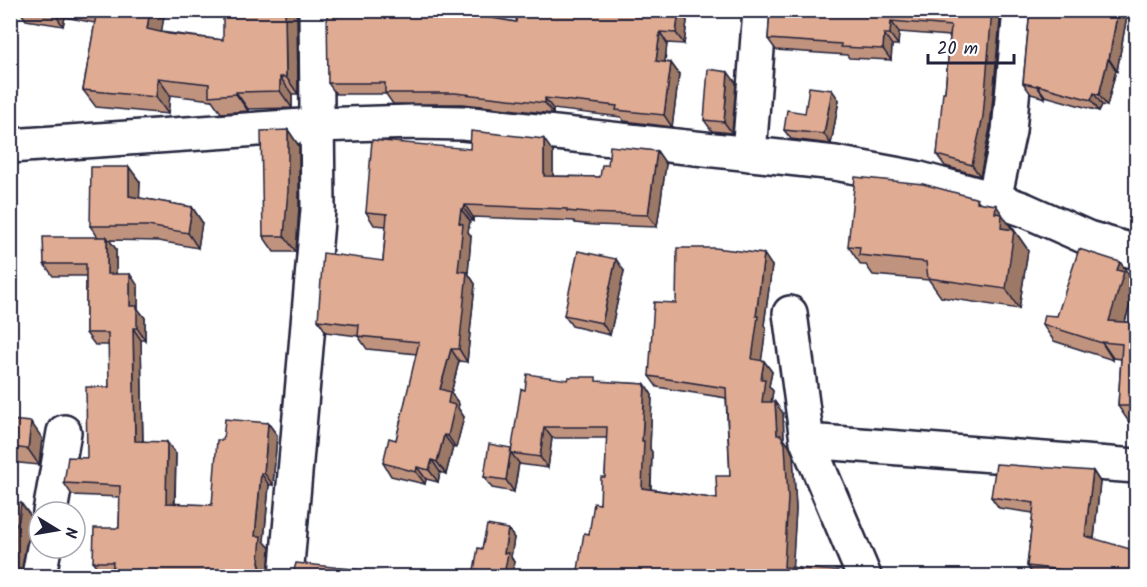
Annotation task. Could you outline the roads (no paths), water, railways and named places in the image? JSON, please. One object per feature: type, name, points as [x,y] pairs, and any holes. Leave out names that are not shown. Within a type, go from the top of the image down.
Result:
[{"type":"street","points":[[286,576],[318,210],[316,10]]},
{"type":"street","points":[[749,154],[760,10]]},
{"type":"street","points":[[994,200],[1009,131],[1020,10]]},
{"type":"street","points":[[10,146],[317,124],[463,123],[835,163],[916,178],[1025,210],[1088,238],[1137,252]]},
{"type":"street","points":[[790,313],[807,441],[864,576]]},
{"type":"street","points":[[52,500],[64,432]]},
{"type":"street","points":[[807,441],[1137,466]]},
{"type":"street","points":[[39,576],[42,560]]}]
